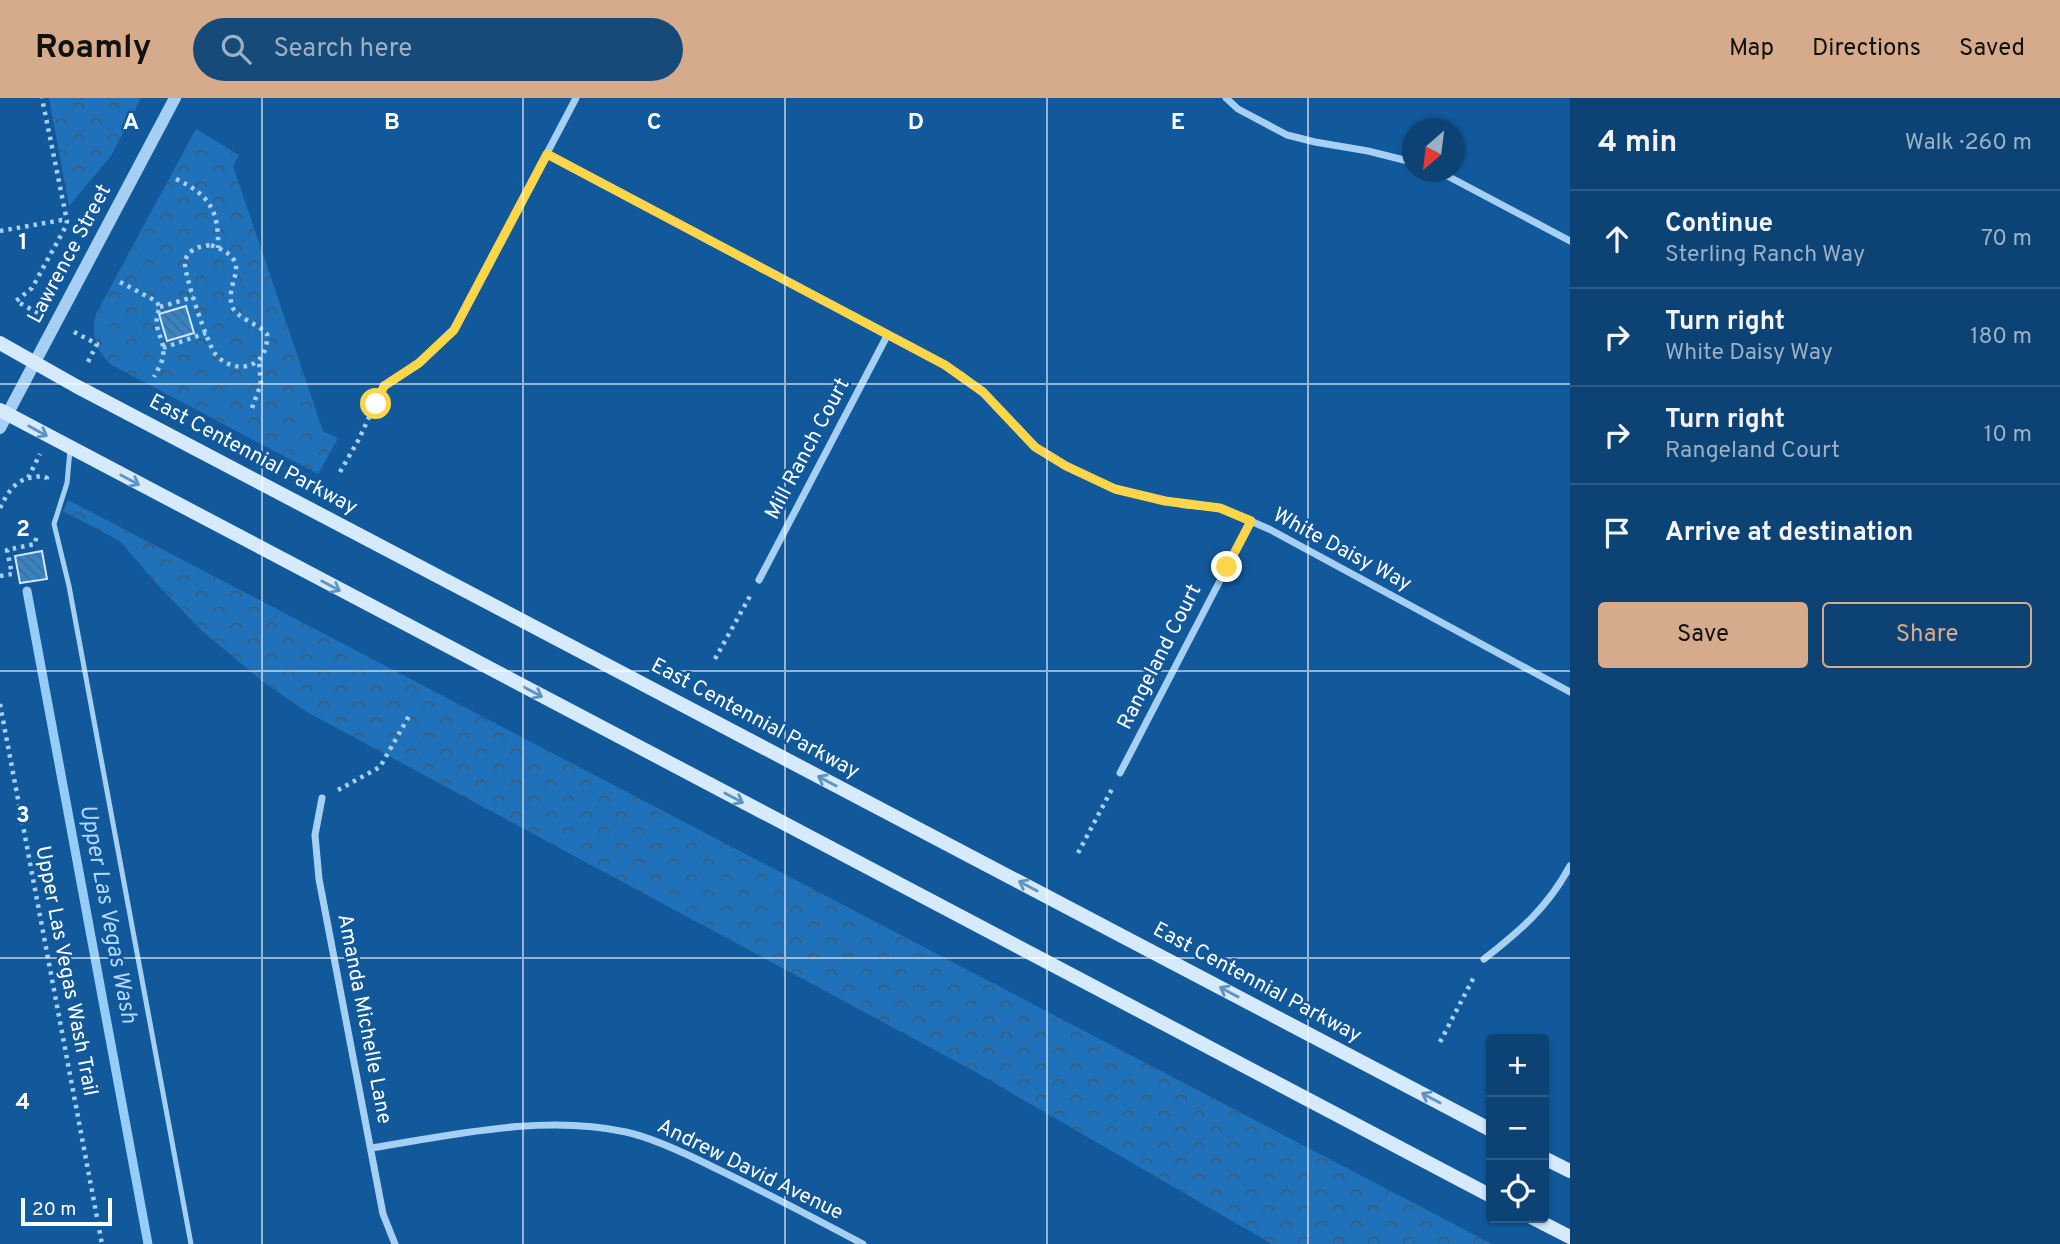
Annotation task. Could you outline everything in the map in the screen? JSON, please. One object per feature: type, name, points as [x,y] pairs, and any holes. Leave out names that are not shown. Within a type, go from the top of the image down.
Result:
[{"type":"main road","name":"East Centennial Parkway","points":[[0,344],[1486,1127]]},
{"type":"main road","points":[[2,417],[70,449],[1486,1193]]},
{"type":"main road","points":[[1548,1160],[1570,1171]]},
{"type":"main road","points":[[1542,1223],[1570,1237]]},
{"type":"street","name":"Lawrence Street","points":[[2,417],[35,363],[175,98]]},
{"type":"street","points":[[384,386],[419,363],[454,330],[576,98]]},
{"type":"street","points":[[1226,98],[1238,109],[1287,135],[1402,160]]},
{"type":"street","name":"White Daisy Way","points":[[547,154],[961,375],[983,392],[1035,447],[1066,466],[1115,489],[1171,502],[1220,508],[1251,521],[1570,692]]},
{"type":"street","points":[[1459,182],[1570,241]]},
{"type":"street","name":"Mill Ranch Court","points":[[759,580],[888,334]]},
{"type":"street","name":"Rangeland Court","points":[[1120,773],[1251,521]]},
{"type":"street","name":"Amanda Michelle Lane","points":[[322,799],[315,835],[319,879],[383,1214],[395,1244]]},
{"type":"street","points":[[1484,958],[1535,916],[1551,898],[1570,866]]},
{"type":"street","name":"Andrew David Avenue","points":[[370,1148],[519,1127],[573,1126],[627,1132],[684,1153],[863,1244]]},
{"type":"lane","points":[[70,449],[66,482],[54,524],[71,599],[191,1244]]},
{"type":"path","points":[[176,179],[201,193],[214,209],[219,231],[218,248]]},
{"type":"path","points":[[0,231],[67,221]]},
{"type":"path","points":[[211,245],[231,256],[236,265],[232,304],[241,317],[267,334],[267,344],[259,361],[250,367],[238,367],[215,354],[194,297],[186,275],[185,261],[192,251],[200,246],[211,245]]},
{"type":"path","points":[[120,282],[156,301],[160,307]]},
{"type":"path","points":[[160,307],[194,297]]},
{"type":"path","points":[[153,377],[163,358],[156,324],[160,307]]},
{"type":"path","points":[[163,348],[206,333]]},
{"type":"path","points":[[251,408],[261,384],[259,361]]},
{"type":"path","points":[[340,472],[384,386]]},
{"type":"path","points":[[27,478],[47,478],[45,491]]},
{"type":"path","points":[[0,576],[12,574],[7,550],[35,544],[38,531]]},
{"type":"path","points":[[715,659],[759,580]]},
{"type":"path","name":"Upper Las Vegas Wash Trail","points":[[0,704],[102,1244]]},
{"type":"path","points":[[322,799],[380,767],[409,716]]},
{"type":"path","points":[[1078,853],[1120,773]]},
{"type":"path","points":[[1440,1042],[1484,958]]},
{"type":"green space","points":[[49,98],[141,98],[111,156],[69,206]]},
{"type":"green space","points":[[196,129],[239,155],[233,166],[323,431],[338,438],[318,474],[110,364],[96,340],[96,314]]},
{"type":"green space","points":[[68,500],[1492,1244],[1272,1244],[972,1070],[307,712],[266,684],[201,630],[120,541],[63,511]]},
{"type":"building","points":[[186,306],[194,333],[167,341],[159,314]]},
{"type":"building","points":[[42,551],[47,579],[20,583],[15,556]]},
{"type":"waterway","name":"Upper Las Vegas Wash","points":[[27,591],[148,1244]]},
{"type":"route","points":[[376,404],[384,386],[419,363],[454,330],[547,154],[945,365],[983,392],[1035,447],[1066,466],[1115,489],[1185,505],[1220,508],[1251,521],[1227,567]]}]
